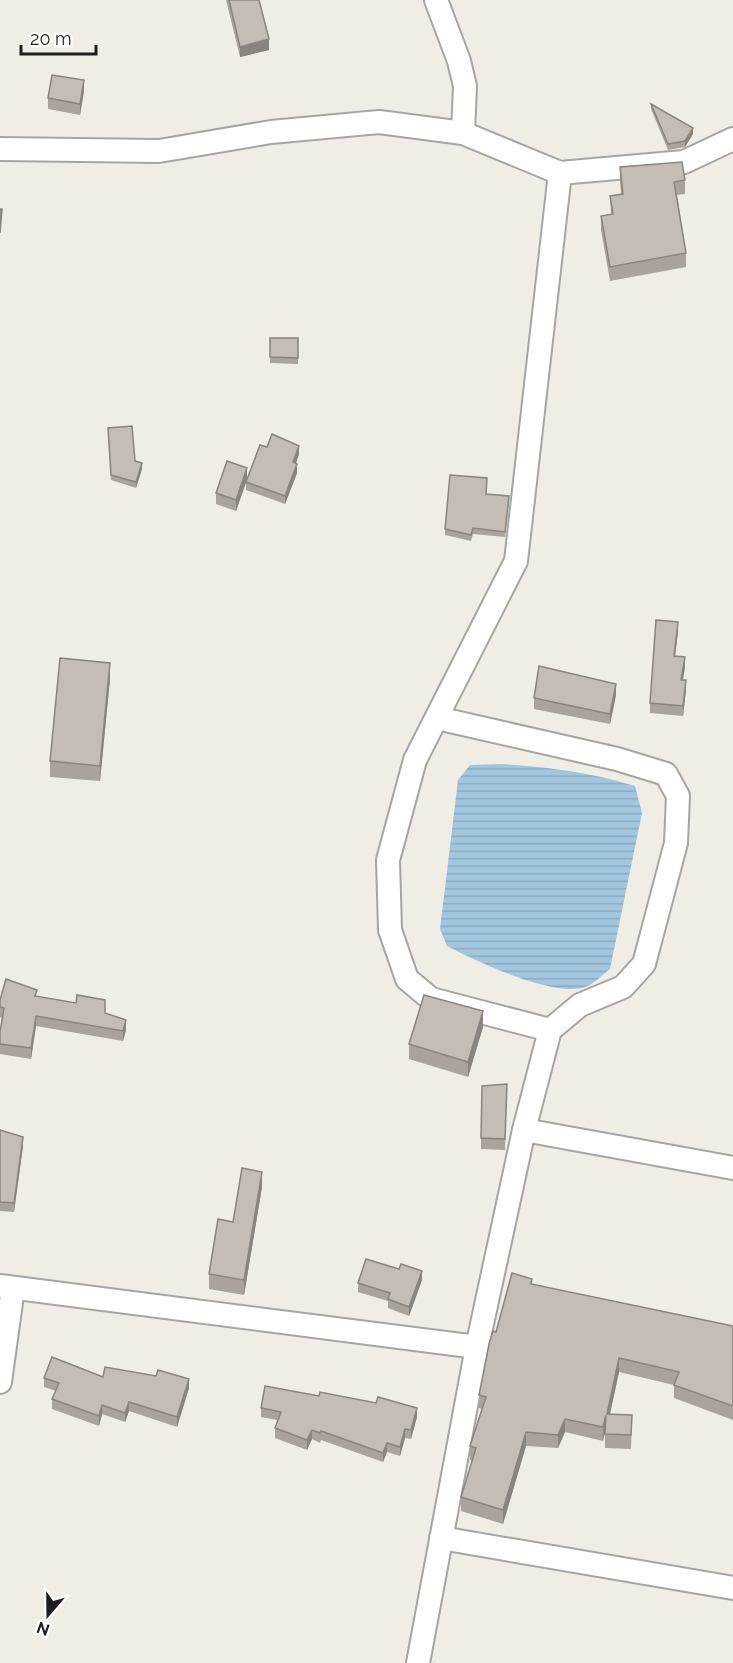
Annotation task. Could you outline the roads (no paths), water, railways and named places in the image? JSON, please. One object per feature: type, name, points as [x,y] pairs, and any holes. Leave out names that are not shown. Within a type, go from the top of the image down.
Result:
[{"type":"street","points":[[436,0],[459,61],[465,86],[463,133]]},
{"type":"street","points":[[0,149],[159,151],[271,132],[379,122],[463,133],[560,173],[684,162],[733,139]]},
{"type":"street","points":[[550,1030],[431,999],[407,979],[390,930],[388,860],[415,760],[516,561],[560,173]]},
{"type":"street","points":[[418,1663],[477,1347],[524,1130],[550,1030],[580,1005],[623,987],[644,964],[676,843],[678,796],[666,774],[618,759],[437,718]]},
{"type":"street","points":[[524,1130],[733,1168]]},
{"type":"street","points":[[0,1382],[6,1287],[477,1347]]},
{"type":"street","points":[[441,1538],[733,1588]]},
{"type":"water","points":[[502,764],[569,771],[635,786],[642,813],[610,969],[588,986],[574,989],[557,988],[496,969],[447,946],[440,929],[458,780],[470,765]]}]
